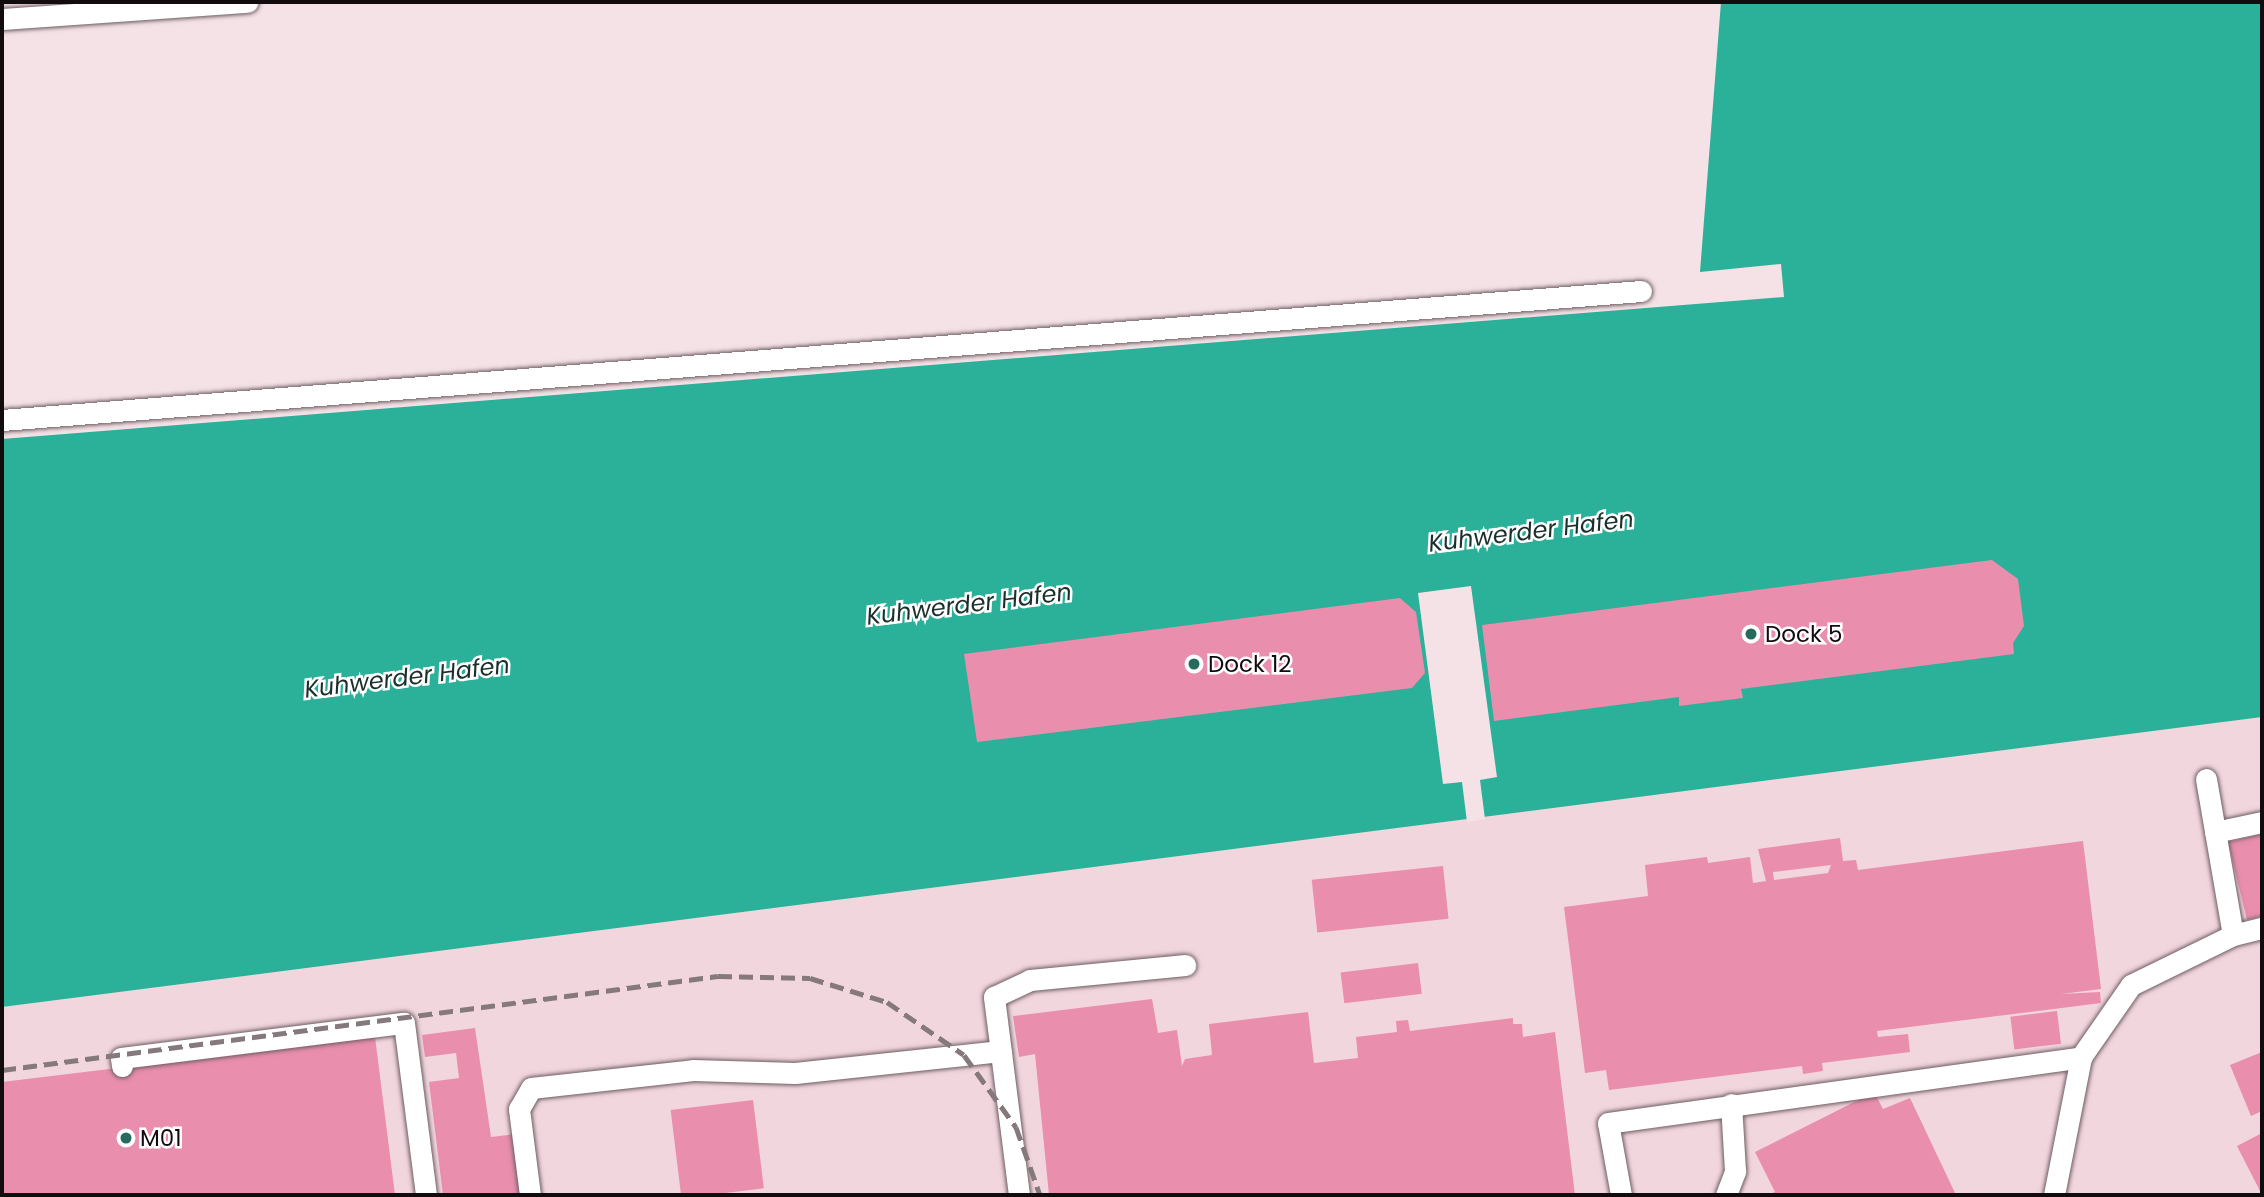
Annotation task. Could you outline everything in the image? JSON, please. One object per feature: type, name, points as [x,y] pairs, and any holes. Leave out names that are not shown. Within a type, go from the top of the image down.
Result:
[{"type":"lane","points":[[2,19],[247,2]]},
{"type":"lane","points":[[2,420],[1641,290]]},
{"type":"lane","points":[[2206,779],[2233,935]]},
{"type":"lane","points":[[2215,832],[2262,822]]},
{"type":"lane","points":[[2054,1195],[2081,1057],[2132,985],[2233,935],[2262,928]]},
{"type":"lane","points":[[1019,1195],[994,997],[1030,980],[1185,965]]},
{"type":"lane","points":[[122,1066],[121,1058],[404,1023],[426,1195]]},
{"type":"lane","points":[[530,1195],[519,1109],[531,1088],[693,1070],[795,1073],[1001,1051]]},
{"type":"lane","points":[[1621,1195],[1608,1123],[2081,1057]]},
{"type":"lane","points":[[1726,1195],[1735,1171],[1731,1104]]},
{"type":"shaded area","points":[[2262,717],[2262,1195],[2,1195],[2,1007]]},
{"type":"water","name":"Kuhwerder Hafen","points":[[1721,2],[2262,2],[2262,717],[2,1007],[2,439],[1784,297],[1781,264],[1700,272]]},
{"type":"pier","points":[[1471,586],[1497,777],[1480,780],[1485,819],[1467,822],[1462,782],[1443,784],[1418,593]]},
{"type":"building","name":"Dock 5","points":[[1992,560],[2018,579],[2024,626],[2013,643],[2014,654],[1741,689],[1743,698],[1679,706],[1679,697],[1494,721],[1482,625]]},
{"type":"building","name":"Dock 12","points":[[1400,598],[1416,612],[1425,673],[1412,688],[977,742],[964,654]]},
{"type":"building","points":[[2262,834],[2262,916],[2247,920],[2228,842]]},
{"type":"building","points":[[1840,838],[1843,861],[1856,860],[1858,870],[2083,841],[2101,989],[2061,994],[2100,992],[2101,1003],[1877,1031],[1878,1037],[1908,1034],[1910,1052],[1822,1063],[1823,1071],[1803,1074],[1802,1066],[1609,1090],[1606,1070],[1585,1073],[1564,907],[1648,896],[1645,865],[1707,857],[1708,863],[1750,857],[1753,883],[1766,881],[1758,849]],"holes":[[[1831,865],[1828,873],[1774,880],[1773,872]]]},
{"type":"building","points":[[1443,866],[1449,919],[1317,933],[1312,880]]},
{"type":"building","points":[[1418,963],[1422,994],[1344,1003],[1341,973]]},
{"type":"building","points":[[1152,999],[1158,1033],[1177,1030],[1182,1066],[1185,1059],[1212,1055],[1209,1024],[1308,1012],[1314,1063],[1358,1058],[1356,1037],[1397,1032],[1396,1021],[1408,1020],[1410,1031],[1513,1018],[1513,1024],[1522,1024],[1523,1037],[1555,1032],[1575,1195],[1049,1195],[1035,1054],[1019,1057],[1013,1016]]},
{"type":"building","points":[[2057,1011],[2061,1044],[2014,1049],[2010,1017]]},
{"type":"building","points":[[475,1028],[491,1137],[515,1134],[523,1195],[443,1195],[429,1082],[459,1078],[456,1053],[425,1057],[422,1035]]},
{"type":"building","name":"M01","points":[[375,1037],[395,1195],[2,1195],[2,1082]]},
{"type":"building","points":[[2262,1052],[2262,1111],[2251,1116],[2230,1065]]},
{"type":"building","points":[[1874,1092],[1883,1109],[1910,1098],[1956,1195],[1768,1195],[1775,1192],[1755,1152]]},
{"type":"building","points":[[753,1100],[764,1188],[710,1195],[681,1195],[671,1110]]},
{"type":"building","points":[[2262,1133],[2262,1195],[2237,1146]]},
{"type":"railway","points":[[2,1070],[718,976],[810,978],[887,1002],[964,1055],[1016,1127],[1040,1195]]},
{"type":"place","name":"Dock 5","points":[[1751,634]]},
{"type":"place","name":"Dock 12","points":[[1194,664]]},
{"type":"place","name":"M01","points":[[126,1138]]}]
